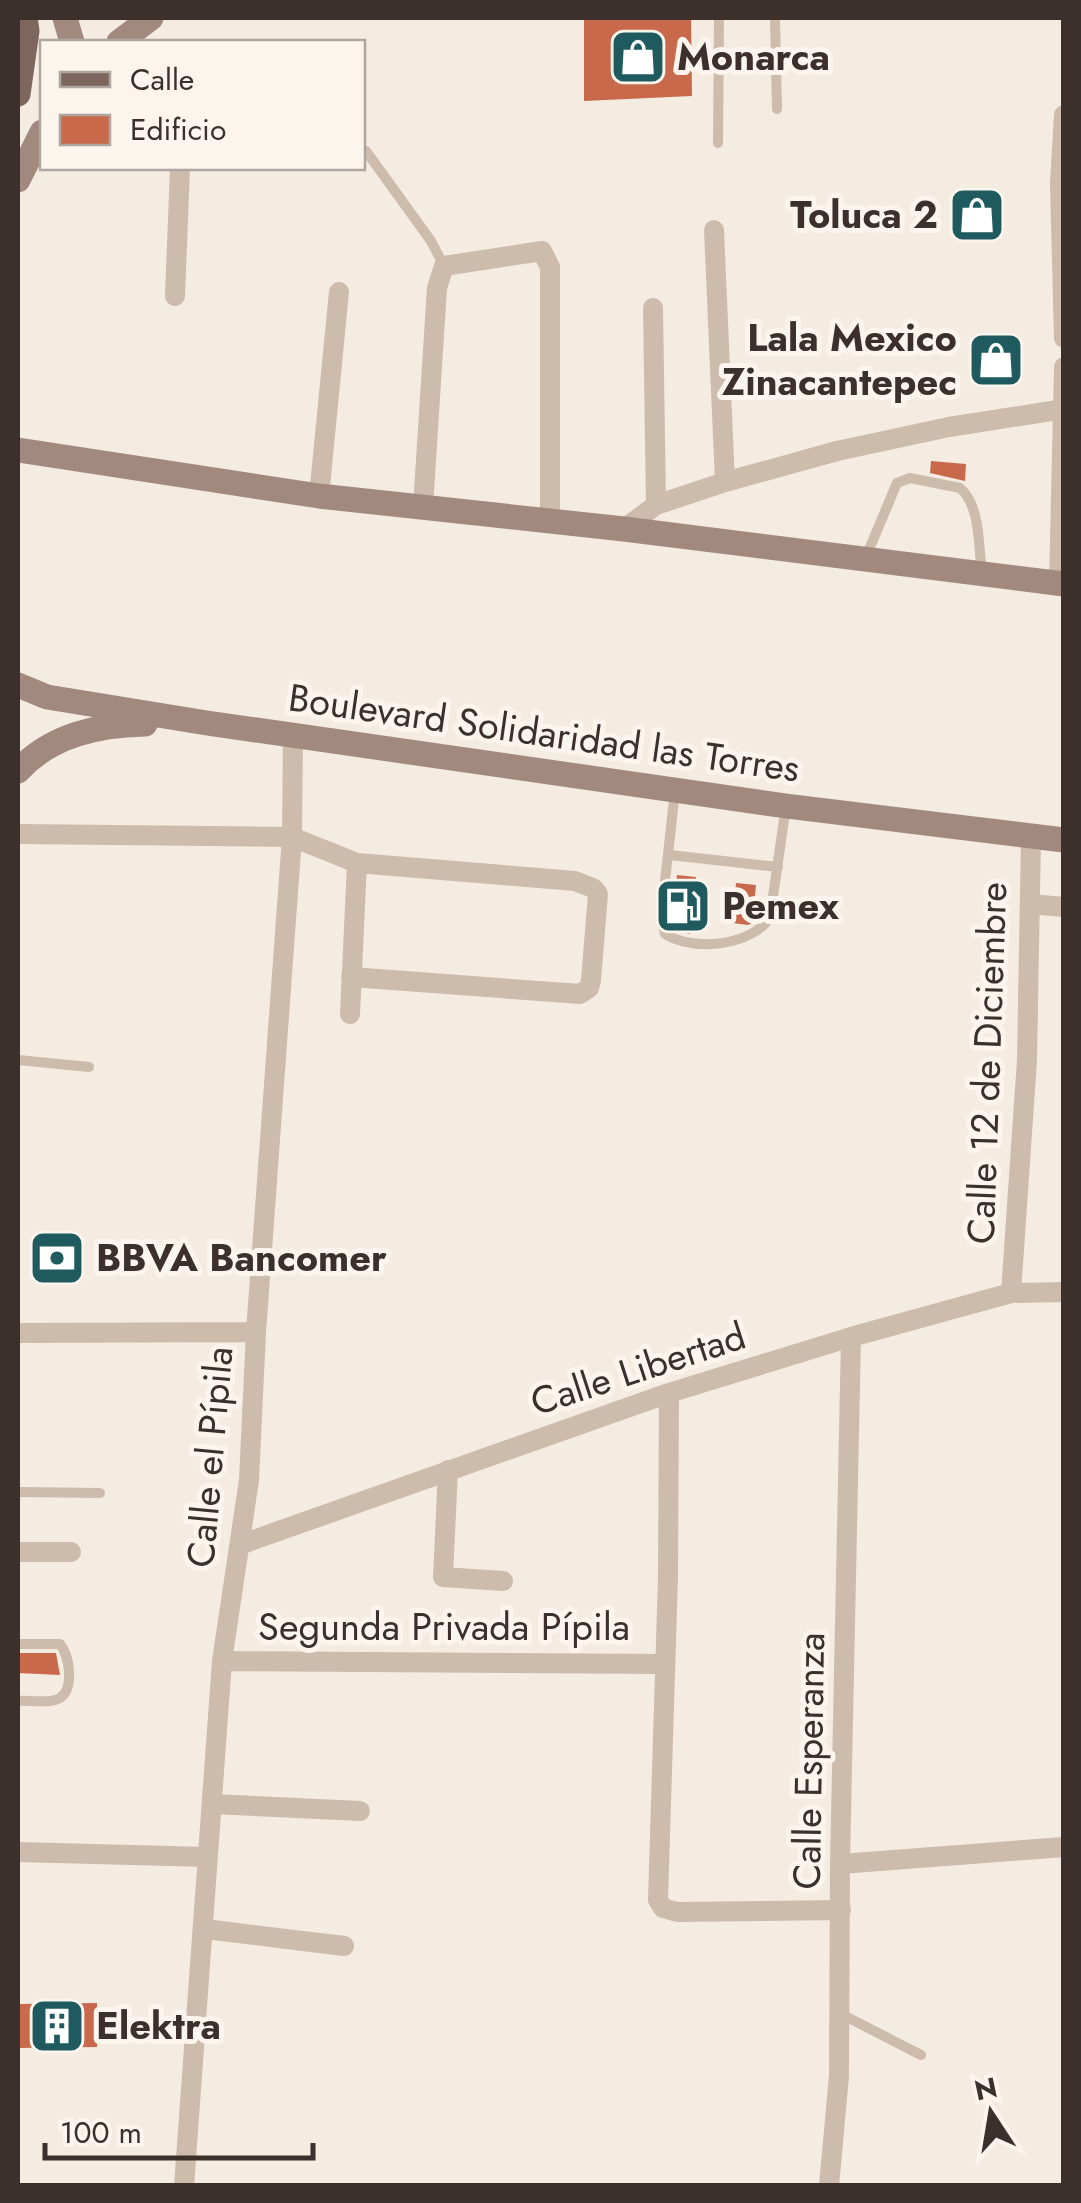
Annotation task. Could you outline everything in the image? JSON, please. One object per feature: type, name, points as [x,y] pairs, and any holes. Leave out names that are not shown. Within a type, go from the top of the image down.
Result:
[{"type":"main road","points":[[18,94],[27,31],[25,18]]},
{"type":"main road","points":[[122,40],[150,18]]},
{"type":"main road","points":[[18,180],[40,136]]},
{"type":"main road","points":[[18,450],[318,496],[624,529],[1061,584]]},
{"type":"main road","name":"Boulevard Solidaridad las Torres","points":[[18,685],[47,697],[207,724],[786,806],[1064,840]]},
{"type":"main road","points":[[18,771],[42,751],[84,730],[126,724],[207,724]]},
{"type":"street","points":[[1064,115],[1060,184],[1064,338]]},
{"type":"street","points":[[175,296],[180,170]]},
{"type":"street","points":[[714,230],[725,482]]},
{"type":"street","points":[[423,507],[437,288],[444,266],[534,251],[545,253],[550,266],[550,522]]},
{"type":"street","points":[[318,496],[340,292]]},
{"type":"street","points":[[653,308],[656,504]]},
{"type":"street","points":[[1061,584],[1064,368]]},
{"type":"street","points":[[624,529],[656,504],[725,482],[856,447],[1062,409]]},
{"type":"street","name":"Calle el Pípila","points":[[184,2186],[222,1661],[249,1480],[292,837],[293,734]]},
{"type":"street","points":[[18,834],[292,837],[357,863],[576,881],[598,894],[589,988],[580,994],[351,977]]},
{"type":"street","name":"Calle 12 de Diciembre","points":[[1011,1293],[1027,1060],[1031,837]]},
{"type":"street","points":[[350,1014],[357,863]]},
{"type":"street","points":[[1030,904],[1064,907]]},
{"type":"street","name":"Calle Libertad","points":[[242,1544],[669,1393],[851,1337],[1011,1293],[1064,1292]]},
{"type":"street","points":[[18,1333],[256,1332]]},
{"type":"street","name":"Calle Esperanza","points":[[829,2186],[839,2076],[851,1337]]},
{"type":"street","points":[[669,1393],[658,1900],[663,1908],[677,1912],[841,1910]]},
{"type":"street","points":[[448,1470],[443,1577],[503,1581]]},
{"type":"street","points":[[18,1552],[71,1552]]},
{"type":"street","name":"Segunda Privada Pípila","points":[[222,1661],[665,1664]]},
{"type":"street","points":[[212,1804],[360,1811]]},
{"type":"street","points":[[840,1864],[1064,1847]]},
{"type":"street","points":[[18,1852],[208,1857]]},
{"type":"street","points":[[205,1929],[344,1946]]},
{"type":"lane","points":[[718,143],[719,18]]},
{"type":"lane","points":[[774,18],[777,109]]},
{"type":"lane","points":[[366,150],[444,266]]},
{"type":"lane","points":[[865,560],[897,482],[910,478],[960,488],[966,493],[973,506],[982,574]]},
{"type":"lane","points":[[675,790],[661,925],[674,939],[720,943],[757,934],[770,917],[786,806]]},
{"type":"lane","points":[[670,856],[778,868]]},
{"type":"lane","points":[[18,1060],[89,1067]]},
{"type":"lane","points":[[18,1492],[100,1493]]},
{"type":"lane","points":[[18,1644],[60,1644],[67,1652],[68,1684],[56,1700],[18,1701]]},
{"type":"lane","points":[[840,2014],[921,2055]]},
{"type":"building","name":"Monarca","points":[[584,18],[691,18],[692,96],[584,101]]},
{"type":"building","points":[[931,461],[966,464],[965,481],[930,473]]},
{"type":"building","name":"Pemex","points":[[677,875],[696,877],[690,934],[673,928],[672,924]]},
{"type":"building","name":"Pemex","points":[[736,883],[756,885],[752,923],[748,925],[732,923]]},
{"type":"building","points":[[18,1653],[56,1653],[60,1675],[18,1673]]},
{"type":"building","name":"Elektra","points":[[97,2003],[97,2047],[18,2048],[18,2004]]},
{"type":"place","name":"Monarca","points":[[638,57]]},
{"type":"place","name":"Toluca 2","points":[[977,215]]},
{"type":"place","name":"Lala Mexico Zinacantepec","points":[[996,360]]},
{"type":"place","name":"Pemex","points":[[683,906]]},
{"type":"place","name":"BBVA Bancomer","points":[[57,1258]]},
{"type":"place","name":"Elektra","points":[[57,2026]]}]
